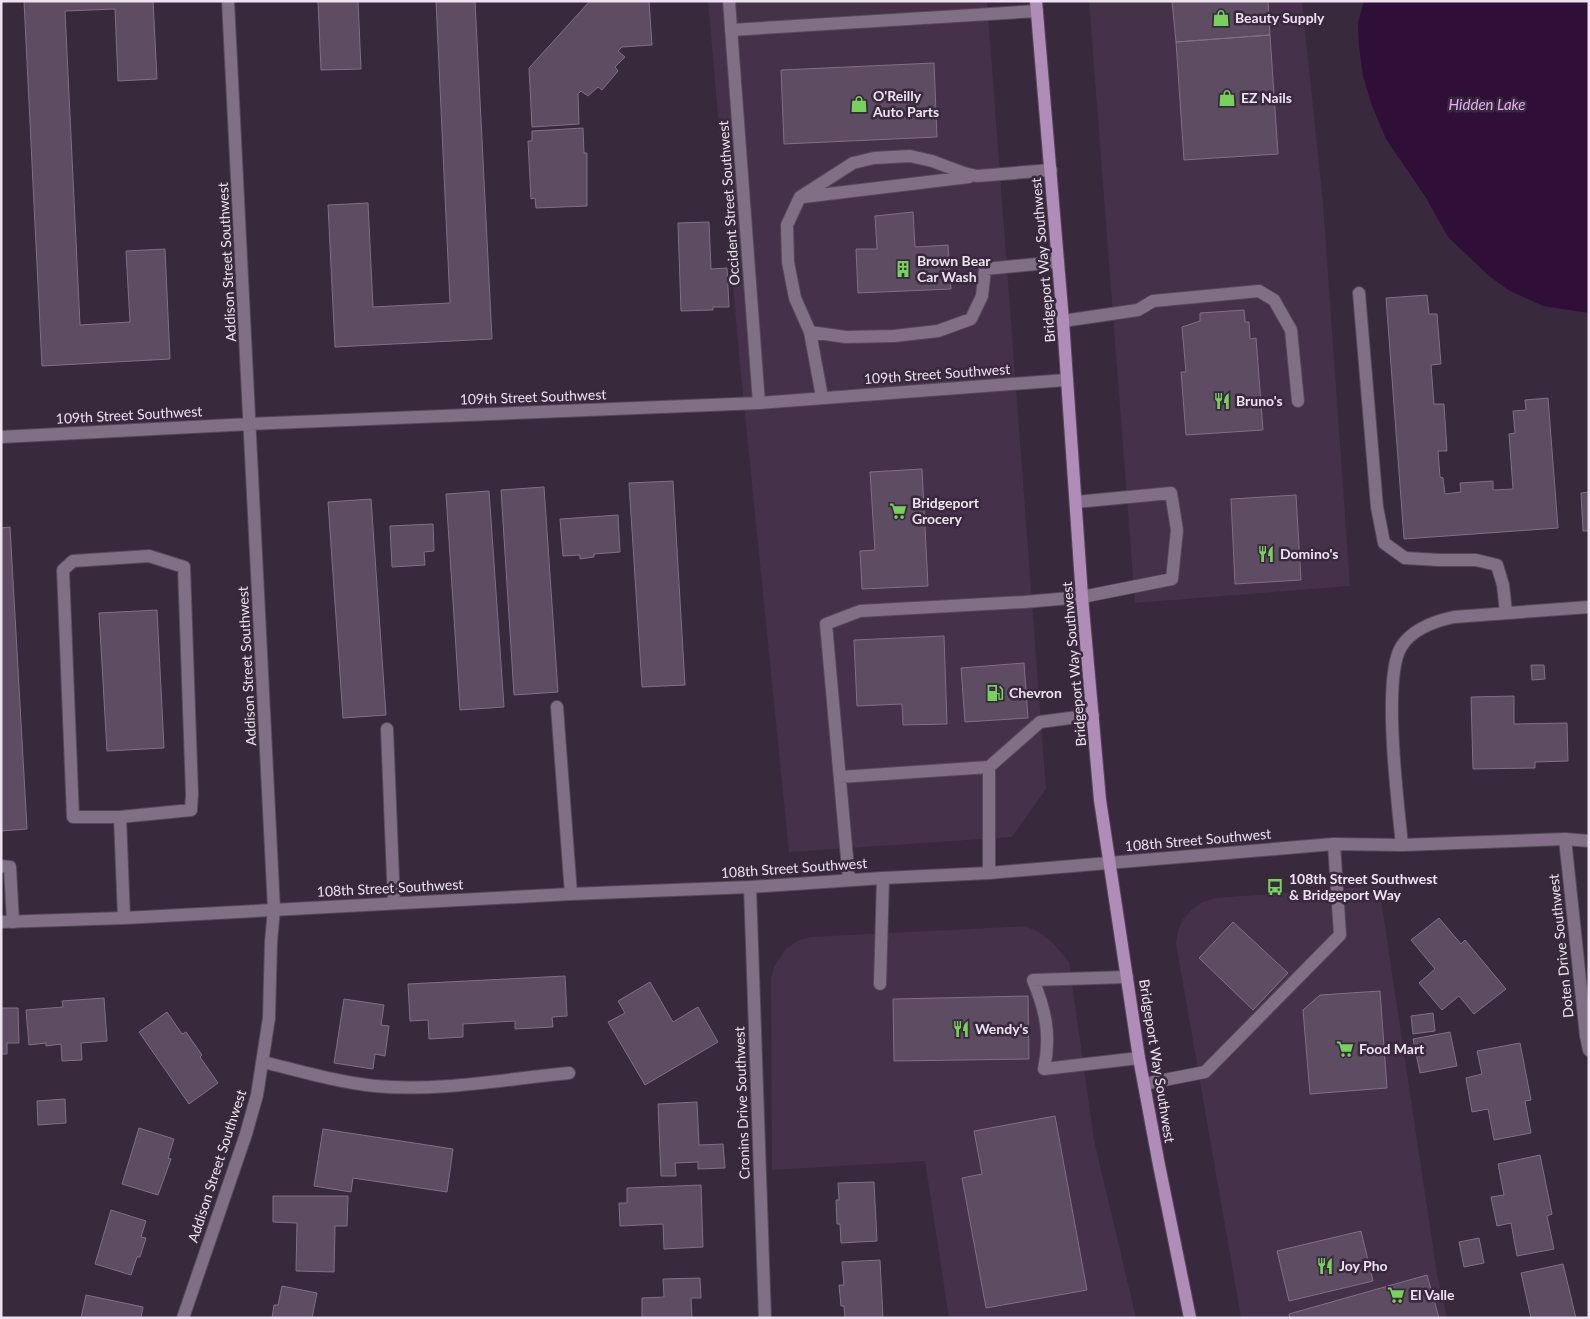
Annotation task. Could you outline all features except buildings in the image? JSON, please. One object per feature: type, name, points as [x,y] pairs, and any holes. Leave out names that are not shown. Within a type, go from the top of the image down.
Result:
[{"type":"main road","name":"Bridgeport Way Southwest","points":[[1037,6],[1063,321],[1082,597],[1100,800],[1139,1058],[1160,1174],[1190,1318]]},
{"type":"street","name":"Addison Street Southwest","points":[[183,1318],[246,1134],[257,1095],[269,1018],[274,909],[228,1]]},
{"type":"street","name":"Occident Street Southwest","points":[[729,1],[759,403]]},
{"type":"street","points":[[731,30],[1037,6]]},
{"type":"street","points":[[822,398],[810,332],[795,298],[788,262],[787,225],[800,197],[853,163],[874,158],[910,156],[932,161],[964,174],[977,176]]},
{"type":"street","points":[[800,197],[977,176],[1051,170]]},
{"type":"street","points":[[810,332],[846,337],[894,336],[938,331],[971,319],[982,296],[985,269],[1058,262]]},
{"type":"street","points":[[1063,321],[1138,310],[1154,301],[1259,291],[1274,300],[1291,330],[1298,401]]},
{"type":"street","points":[[1359,292],[1377,507],[1384,543],[1405,558],[1476,560],[1497,565],[1503,585],[1506,612]]},
{"type":"street","name":"109th Street Southwest","points":[[1,437],[250,424],[759,403],[1066,380]]},
{"type":"street","points":[[849,880],[826,624],[860,611],[1082,597],[1172,579],[1177,530],[1171,493],[1076,502]]},
{"type":"street","points":[[149,556],[184,567],[192,784],[191,810],[120,817],[73,817],[63,570],[73,561],[149,556]]},
{"type":"street","points":[[1402,845],[1393,706],[1393,678],[1398,653],[1403,644],[1411,636],[1438,621],[1454,617],[1589,607]]},
{"type":"street","points":[[557,707],[571,894]]},
{"type":"street","points":[[840,777],[989,767],[1040,722],[1093,715]]},
{"type":"street","points":[[387,730],[394,903]]},
{"type":"street","points":[[989,767],[989,872]]},
{"type":"street","points":[[120,817],[124,918]]},
{"type":"street","name":"108th Street Southwest","points":[[7,922],[124,918],[571,894],[750,887],[989,872],[1334,844],[1402,845],[1565,839],[1589,841]]},
{"type":"street","name":"Doten Drive Southwest","points":[[1565,839],[1589,1050]]},
{"type":"street","points":[[1144,1084],[1205,1072],[1340,935],[1334,844]]},
{"type":"street","points":[[1,866],[10,868],[7,922]]},
{"type":"street","points":[[880,984],[883,878]]},
{"type":"street","name":"Cronins Drive Southwest","points":[[750,887],[766,1318]]},
{"type":"street","points":[[1128,977],[1033,980],[1047,1022],[1048,1049],[1044,1069],[1139,1058]]},
{"type":"street","points":[[263,1062],[338,1081],[375,1086],[420,1088],[569,1073]]},
{"type":"shaded area","points":[[708,1],[987,1],[1046,789],[1012,837],[789,852],[739,355]]},
{"type":"shaded area","points":[[1089,1],[1302,1],[1323,203],[1350,586],[1135,603]]},
{"type":"shaded area","points":[[1379,886],[1437,1274],[1447,1318],[1241,1318],[1176,943],[1178,930],[1183,919],[1192,909],[1203,902],[1216,898]]},
{"type":"shaded area","points":[[1026,926],[1052,942],[1069,962],[1094,1140],[1136,1318],[949,1318],[925,1161],[772,1170],[771,978],[774,967],[786,949],[797,941],[810,937]]},
{"type":"water","name":"Hidden Lake","points":[[1364,1],[1589,1],[1589,313],[1543,306],[1510,291],[1489,276],[1448,237],[1425,196],[1386,139],[1371,103],[1363,76],[1359,46],[1358,23]]},
{"type":"place","name":"Beauty Supply","points":[[1221,18]]},
{"type":"place","name":"EZ Nails","points":[[1227,98]]},
{"type":"place","name":"O'Reilly Auto Parts","points":[[859,104]]},
{"type":"place","name":"Brown Bear Car Wash","points":[[903,269]]},
{"type":"place","name":"Bruno's","points":[[1222,401]]},
{"type":"place","name":"Bridgeport Grocery","points":[[898,511]]},
{"type":"place","name":"Domino's","points":[[1266,554]]},
{"type":"place","name":"Chevron","points":[[995,693]]},
{"type":"place","name":"108th Street Southwest & Bridgeport Way","points":[[1275,887]]},
{"type":"place","name":"Wendy's","points":[[961,1029]]},
{"type":"place","name":"Food Mart","points":[[1345,1049]]},
{"type":"place","name":"Joy Pho","points":[[1325,1266]]},
{"type":"place","name":"El Valle","points":[[1396,1295]]}]
